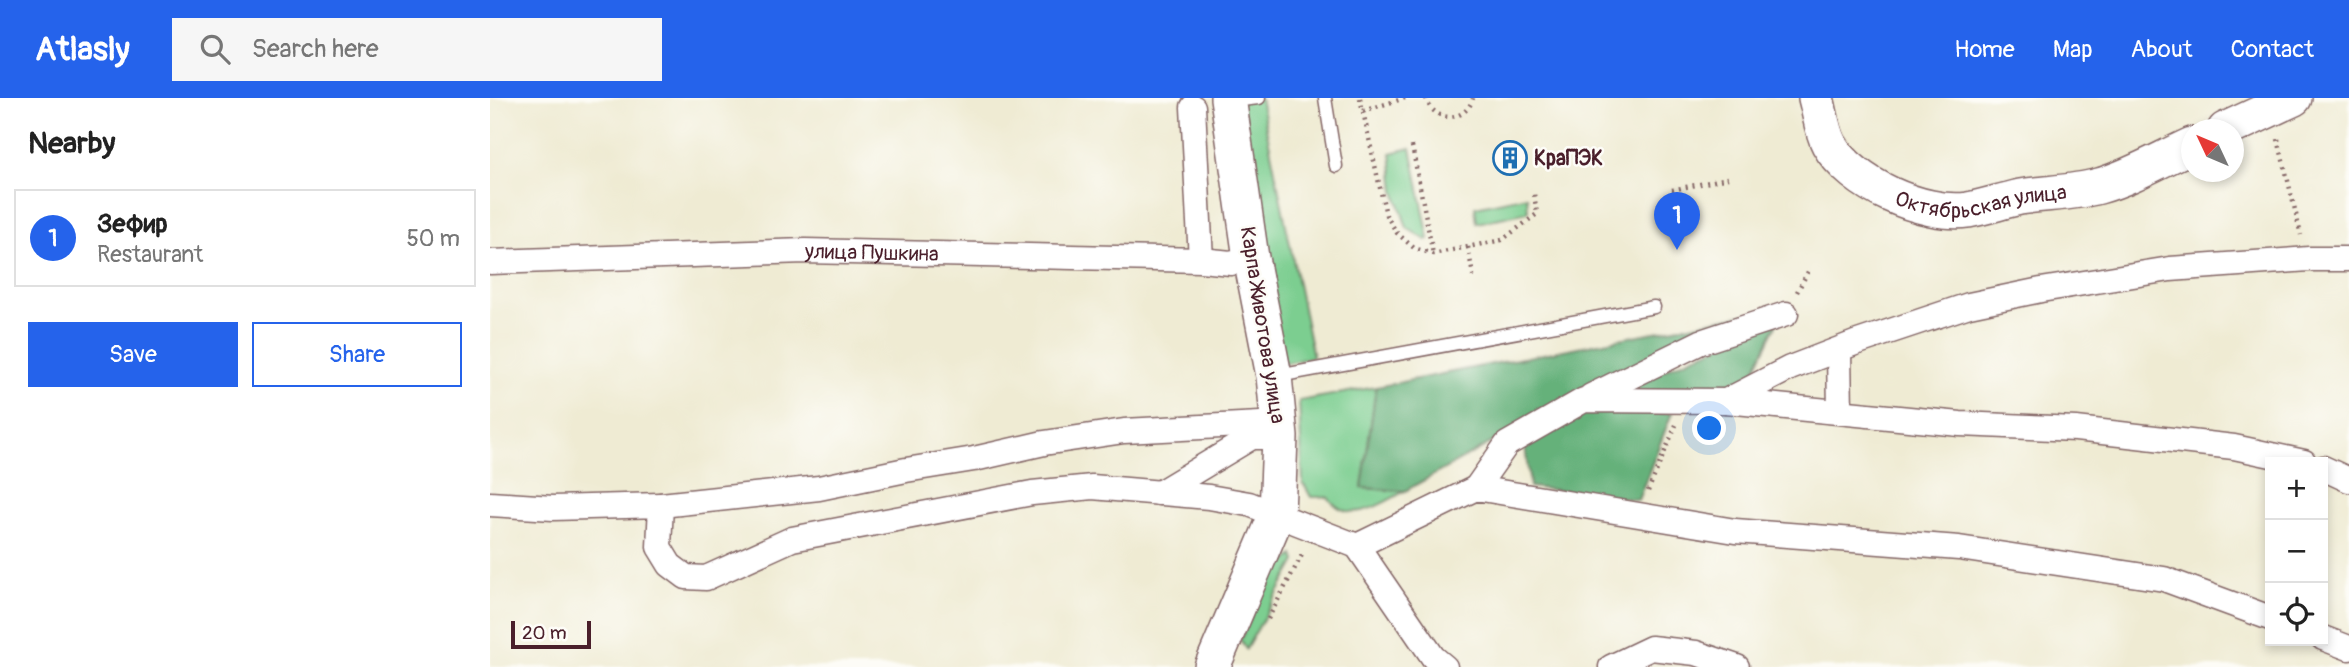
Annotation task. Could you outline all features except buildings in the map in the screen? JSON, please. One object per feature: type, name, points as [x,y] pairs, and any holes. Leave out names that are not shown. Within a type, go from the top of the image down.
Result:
[{"type":"main road","name":"Октябрьская улица","points":[[1816,98],[1828,143],[1844,164],[1877,188],[1900,199],[1931,207],[1966,210],[2023,197],[2092,188],[2181,150]]},
{"type":"main road","name":"Карпа Животова улица","points":[[1212,667],[1277,514],[1280,430],[1274,376],[1251,258],[1238,99]]},
{"type":"main road","points":[[2244,120],[2280,101]]},
{"type":"street","points":[[1201,260],[1192,102],[1238,99]]},
{"type":"street","name":"улица Пушкина","points":[[490,262],[805,251],[1201,260],[1231,263],[1251,258]]},
{"type":"street","points":[[1726,401],[1790,368],[1969,305],[2170,269],[2309,259],[2349,259]]},
{"type":"street","points":[[1357,546],[1476,488],[1507,444],[1584,400],[1701,342],[1786,314]]},
{"type":"street","points":[[1839,351],[1840,412]]},
{"type":"street","points":[[1584,400],[1726,401],[1960,424],[2076,429],[2234,447],[2281,457]]},
{"type":"street","points":[[1159,493],[1252,438],[1280,430]]},
{"type":"street","points":[[490,505],[553,508],[661,505],[819,488],[1044,443],[1111,433],[1280,430]]},
{"type":"street","points":[[2328,470],[2349,480]]},
{"type":"street","points":[[661,505],[660,547],[670,565],[686,577],[706,579],[792,539],[1032,493],[1092,486],[1209,497],[1249,504],[1357,546],[1433,657],[1445,667]]},
{"type":"street","points":[[1476,488],[1735,531],[1959,548],[2164,579],[2265,616]]},
{"type":"street","points":[[2328,640],[2349,648]]},
{"type":"street","points":[[1611,667],[1651,649],[1696,653],[1737,667]]},
{"type":"lane","points":[[1325,98],[1336,166]]},
{"type":"lane","points":[[1274,376],[1654,307]]},
{"type":"path","points":[[1360,98],[1386,215],[1397,233],[1414,248],[1433,254],[1502,240],[1537,214],[1534,194]]},
{"type":"path","points":[[1363,111],[1405,98]]},
{"type":"path","points":[[1426,98],[1434,112],[1444,117],[1455,117],[1465,112],[1473,98]]},
{"type":"path","points":[[2266,144],[2278,139],[2291,201],[2309,259]]},
{"type":"path","points":[[1412,146],[1433,254]]},
{"type":"path","points":[[1672,190],[1728,178]]},
{"type":"path","points":[[1468,247],[1474,281]]},
{"type":"path","points":[[1639,515],[1678,421]]},
{"type":"path","points":[[1264,625],[1315,529]]},
{"type":"green space","points":[[1235,98],[1260,98],[1313,357],[1283,364]]},
{"type":"green space","points":[[1411,148],[1429,239],[1426,240],[1407,228],[1395,191],[1391,153]]},
{"type":"green space","points":[[1527,196],[1528,212],[1477,223],[1475,207]]},
{"type":"green space","points":[[1771,309],[1582,392],[1405,491],[1362,488],[1376,387]]},
{"type":"green space","points":[[1778,321],[1752,376],[1724,394],[1610,393]]},
{"type":"green space","points":[[1376,387],[1362,488],[1405,491],[1376,507],[1355,512],[1336,506],[1328,497],[1311,497],[1303,483],[1299,401]]},
{"type":"green space","points":[[1578,411],[1672,413],[1638,500],[1530,487],[1525,446]]},
{"type":"green space","points":[[1294,555],[1296,561],[1246,649],[1240,640],[1272,573]]},
{"type":"place","name":"КраПЭК","points":[[1510,158]]},
{"type":"place","name":"Зефир","points":[[1677,250]]}]
